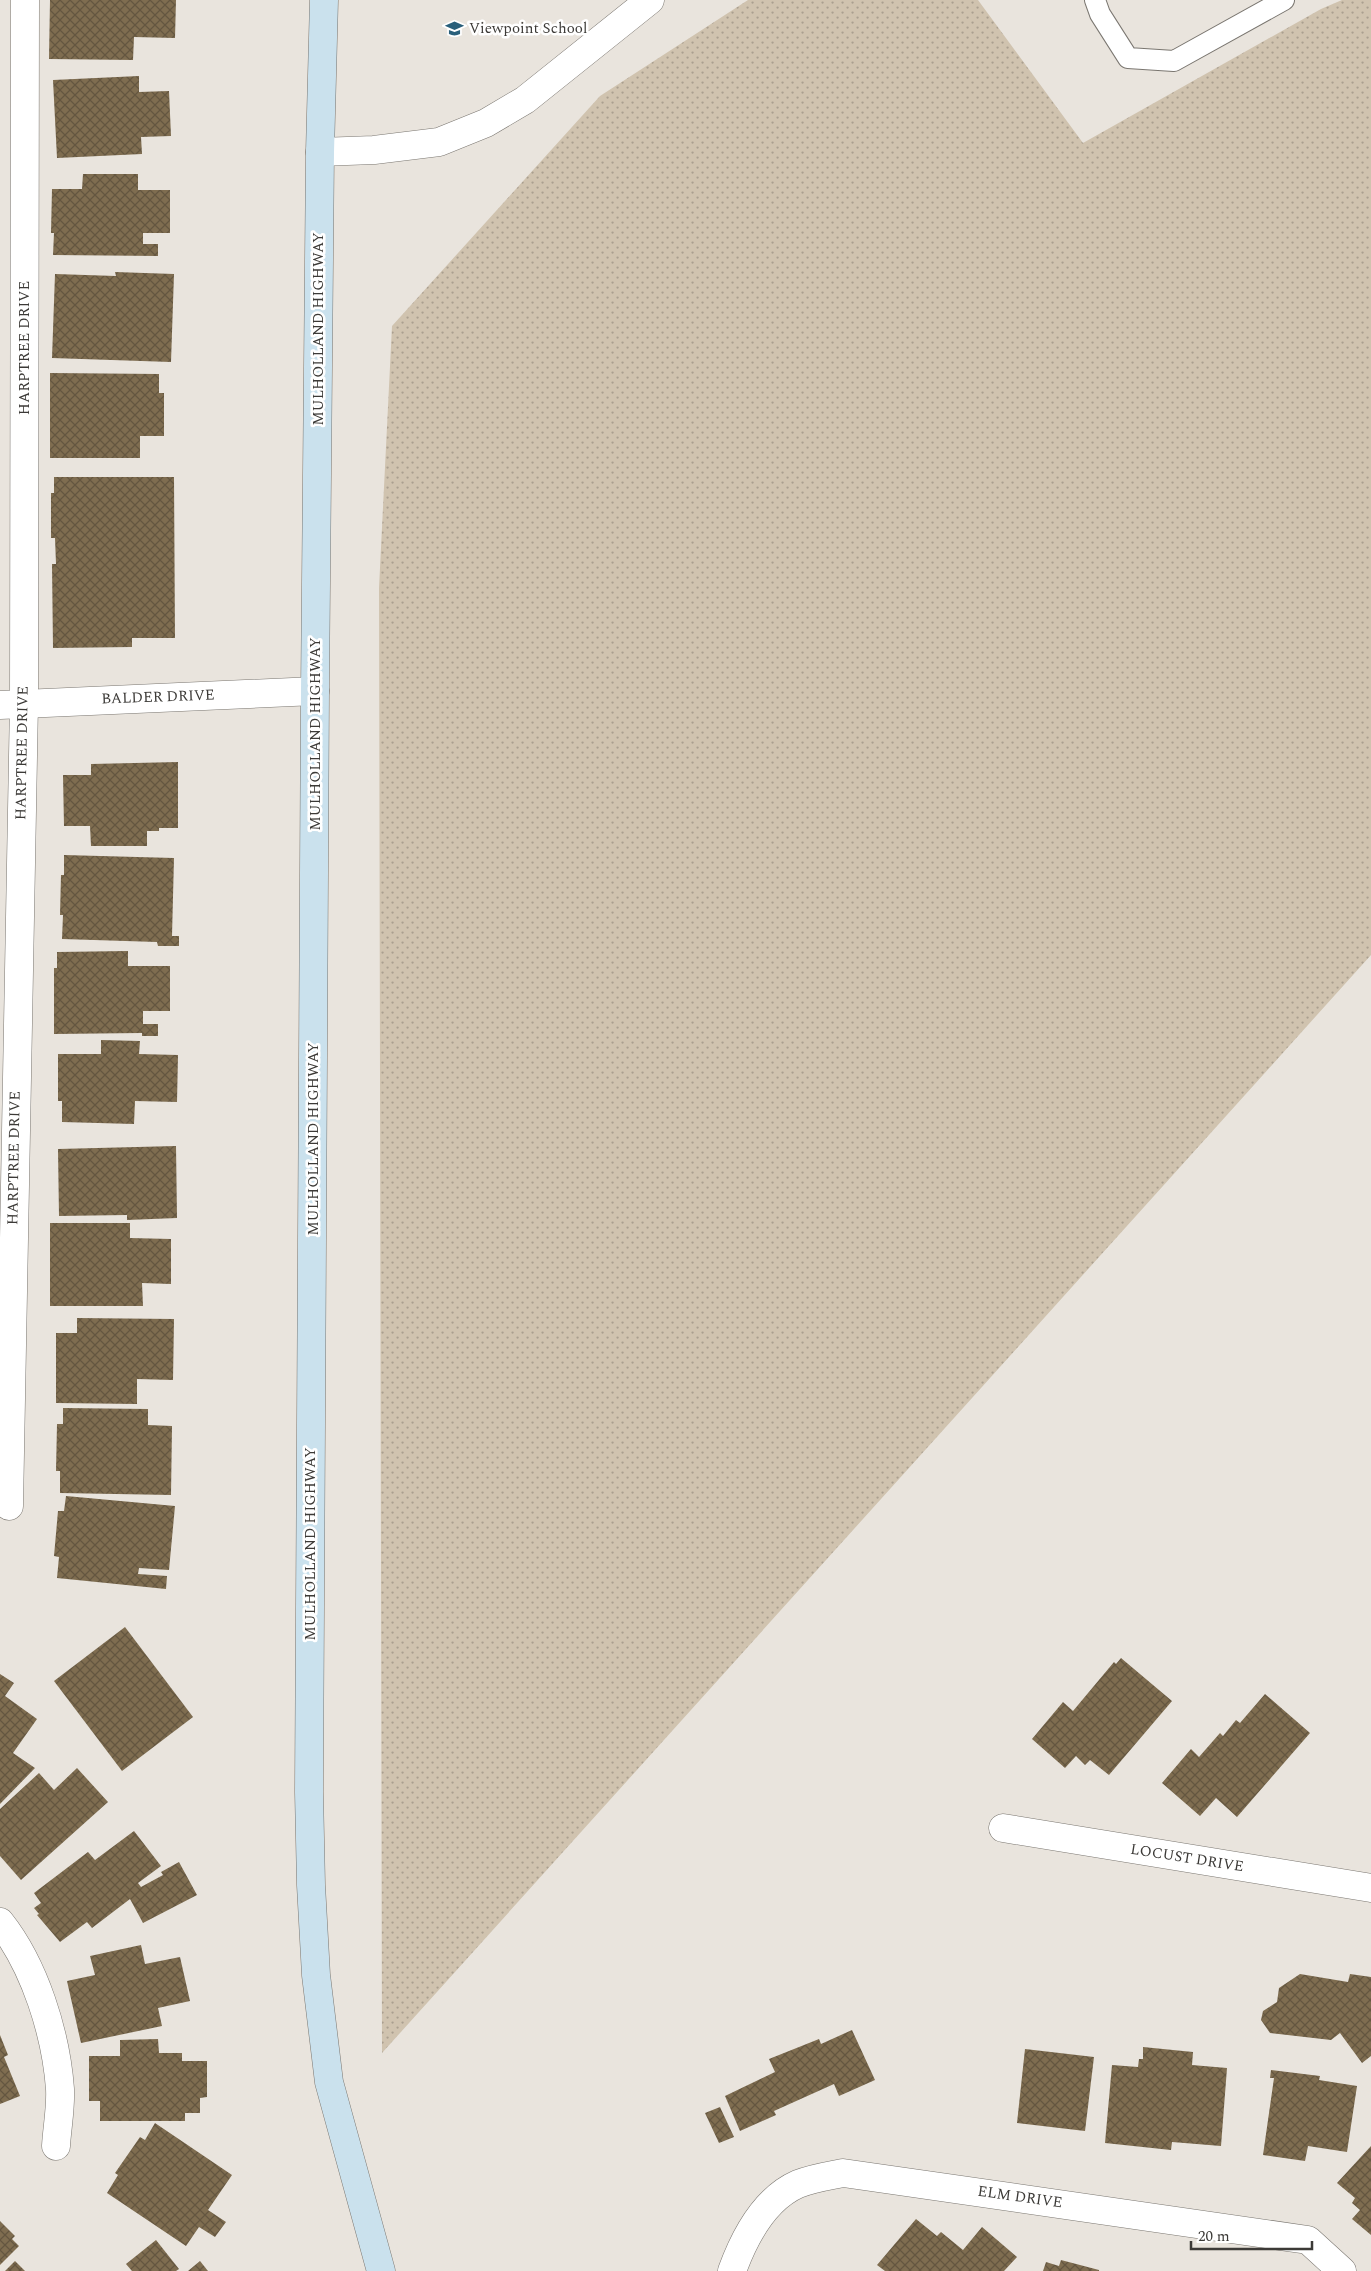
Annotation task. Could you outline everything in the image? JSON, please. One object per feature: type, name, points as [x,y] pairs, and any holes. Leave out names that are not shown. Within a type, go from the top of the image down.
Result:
[{"type":"main road","name":"MULHOLLAND HIGHWAY","points":[[324,0],[320,152],[316,691],[309,1782],[311,1885],[316,1975],[329,2082],[381,2271]]},
{"type":"street","name":"HARPTREE DRIVE","points":[[9,1506],[8,1100],[12,704],[12,376],[25,0]]},
{"type":"street","points":[[320,152],[374,150],[439,142],[486,123],[525,100],[650,0]]},
{"type":"street","name":"BALDER DRIVE","points":[[12,704],[316,691]]},
{"type":"street","name":"LOCUST DRIVE","points":[[1003,1828],[1371,1888]]},
{"type":"street","points":[[0,1922],[27,1968],[52,2032],[60,2090],[56,2146]]},
{"type":"street","name":"ELM DRIVE","points":[[732,2271],[744,2238],[773,2202],[796,2185],[817,2178],[843,2173],[1308,2240],[1342,2271]]},
{"type":"lane","points":[[1095,0],[1100,14],[1128,58],[1174,61],[1284,0]]},
{"type":"shaded area","points":[[748,0],[978,0],[1083,143],[1321,9],[1342,0],[1371,0],[1371,955],[382,2053],[379,588],[392,326],[600,96]]},
{"type":"building","points":[[50,0],[176,0],[175,38],[134,37],[133,60],[49,59]]},
{"type":"building","points":[[139,76],[139,92],[169,91],[171,136],[141,137],[142,154],[57,158],[53,80]]},
{"type":"building","points":[[83,174],[138,174],[138,190],[170,190],[170,233],[143,233],[143,244],[158,244],[158,256],[53,255],[54,233],[51,233],[52,189],[82,189]]},
{"type":"building","points":[[115,272],[174,274],[171,362],[52,358],[55,274],[116,276]]},
{"type":"building","points":[[50,373],[159,374],[159,393],[164,393],[164,436],[140,436],[140,458],[50,458]]},
{"type":"building","points":[[54,477],[174,477],[175,638],[132,638],[132,647],[53,648],[52,564],[56,564],[55,538],[51,538],[51,493],[54,493]]},
{"type":"building","points":[[178,762],[178,828],[159,828],[159,831],[147,831],[147,846],[91,846],[90,826],[64,826],[63,775],[91,775],[91,764]]},
{"type":"building","points":[[64,855],[174,858],[172,936],[179,936],[179,946],[158,946],[157,942],[62,939],[63,915],[60,915],[61,875],[64,875]]},
{"type":"building","points":[[128,951],[128,966],[170,966],[170,1011],[143,1011],[143,1024],[158,1024],[158,1036],[142,1036],[142,1033],[54,1034],[54,968],[57,968],[57,952]]},
{"type":"building","points":[[101,1040],[140,1041],[139,1054],[178,1055],[177,1102],[135,1101],[134,1124],[62,1122],[62,1101],[58,1101],[58,1054],[101,1054]]},
{"type":"building","points":[[176,1146],[177,1218],[127,1220],[127,1215],[59,1216],[58,1149]]},
{"type":"building","points":[[50,1223],[130,1223],[130,1238],[171,1239],[171,1284],[142,1283],[143,1306],[50,1306]]},
{"type":"building","points":[[77,1318],[174,1319],[173,1380],[137,1379],[137,1404],[56,1403],[56,1333],[77,1333]]},
{"type":"building","points":[[63,1408],[148,1409],[148,1425],[172,1426],[171,1495],[60,1493],[60,1471],[56,1471],[57,1424],[63,1424]]},
{"type":"building","points":[[66,1496],[175,1506],[169,1570],[139,1568],[138,1574],[167,1576],[166,1589],[57,1578],[59,1557],[54,1556],[58,1511],[64,1511]]},
{"type":"building","points":[[125,1627],[193,1717],[122,1771],[54,1681]]},
{"type":"building","points":[[1121,1658],[1172,1701],[1109,1775],[1090,1760],[1085,1765],[1076,1756],[1065,1768],[1032,1739],[1063,1702],[1073,1711],[1114,1662],[1116,1664]]},
{"type":"building","points":[[0,1674],[14,1683],[5,1696],[37,1719],[13,1753],[35,1768],[0,1804]]},
{"type":"building","points":[[1265,1694],[1310,1733],[1237,1817],[1216,1798],[1200,1816],[1162,1783],[1191,1749],[1199,1757],[1220,1733],[1223,1736],[1236,1720],[1240,1723]]},
{"type":"building","points":[[77,1768],[108,1802],[21,1880],[0,1856],[0,1809],[39,1773],[54,1790]]},
{"type":"building","points":[[134,1831],[161,1866],[138,1883],[141,1887],[163,1875],[161,1872],[179,1862],[197,1895],[143,1923],[130,1899],[92,1928],[87,1922],[60,1942],[37,1915],[39,1914],[34,1908],[41,1903],[34,1893],[88,1852],[95,1860]]},
{"type":"building","points":[[141,1945],[145,1964],[180,1957],[190,2001],[158,2008],[162,2026],[81,2043],[67,1981],[95,1975],[90,1956]]},
{"type":"building","points":[[1300,1974],[1348,1982],[1350,1974],[1371,1977],[1371,2056],[1362,2063],[1340,2033],[1331,2040],[1270,2033],[1261,2020],[1263,2011],[1277,2002],[1279,1988]]},
{"type":"building","points":[[852,2030],[875,2080],[839,2096],[834,2084],[774,2111],[776,2115],[740,2131],[725,2096],[775,2072],[769,2059],[819,2039],[821,2044]]},
{"type":"building","points":[[0,2035],[8,2055],[4,2057],[20,2096],[0,2104]]},
{"type":"building","points":[[158,2039],[159,2053],[182,2053],[182,2061],[207,2061],[207,2097],[200,2098],[200,2113],[185,2113],[185,2121],[100,2121],[100,2101],[89,2101],[89,2056],[120,2056],[120,2040]]},
{"type":"building","points":[[1143,2047],[1193,2052],[1192,2065],[1227,2068],[1221,2146],[1172,2142],[1171,2150],[1105,2143],[1112,2065],[1138,2067],[1139,2059],[1143,2059]]},
{"type":"building","points":[[1025,2049],[1094,2057],[1085,2131],[1017,2123]]},
{"type":"building","points":[[1271,2070],[1320,2076],[1319,2080],[1357,2086],[1347,2152],[1308,2146],[1305,2161],[1263,2155],[1274,2078],[1270,2078]]},
{"type":"building","points":[[720,2107],[734,2137],[719,2143],[705,2113]]},
{"type":"building","points":[[155,2123],[232,2175],[208,2210],[226,2222],[215,2237],[199,2227],[186,2246],[107,2193],[118,2175],[115,2173],[140,2137],[145,2140]]},
{"type":"building","points":[[1371,2146],[1371,2235],[1352,2219],[1360,2210],[1352,2203],[1355,2198],[1337,2183]]},
{"type":"building","points":[[916,2219],[937,2236],[941,2232],[963,2250],[982,2227],[1017,2257],[1004,2271],[885,2271],[877,2265]]},
{"type":"building","points":[[0,2221],[15,2236],[12,2239],[19,2246],[0,2265]]},
{"type":"building","points":[[156,2240],[179,2269],[176,2271],[132,2271],[126,2264]]},
{"type":"building","points":[[1061,2260],[1099,2271],[1043,2271],[1046,2262],[1059,2266]]},
{"type":"building","points":[[15,2261],[25,2271],[5,2271]]},
{"type":"building","points":[[200,2261],[208,2271],[188,2271]]},
{"type":"place","name":"Viewpoint School","points":[[455,28]]}]
